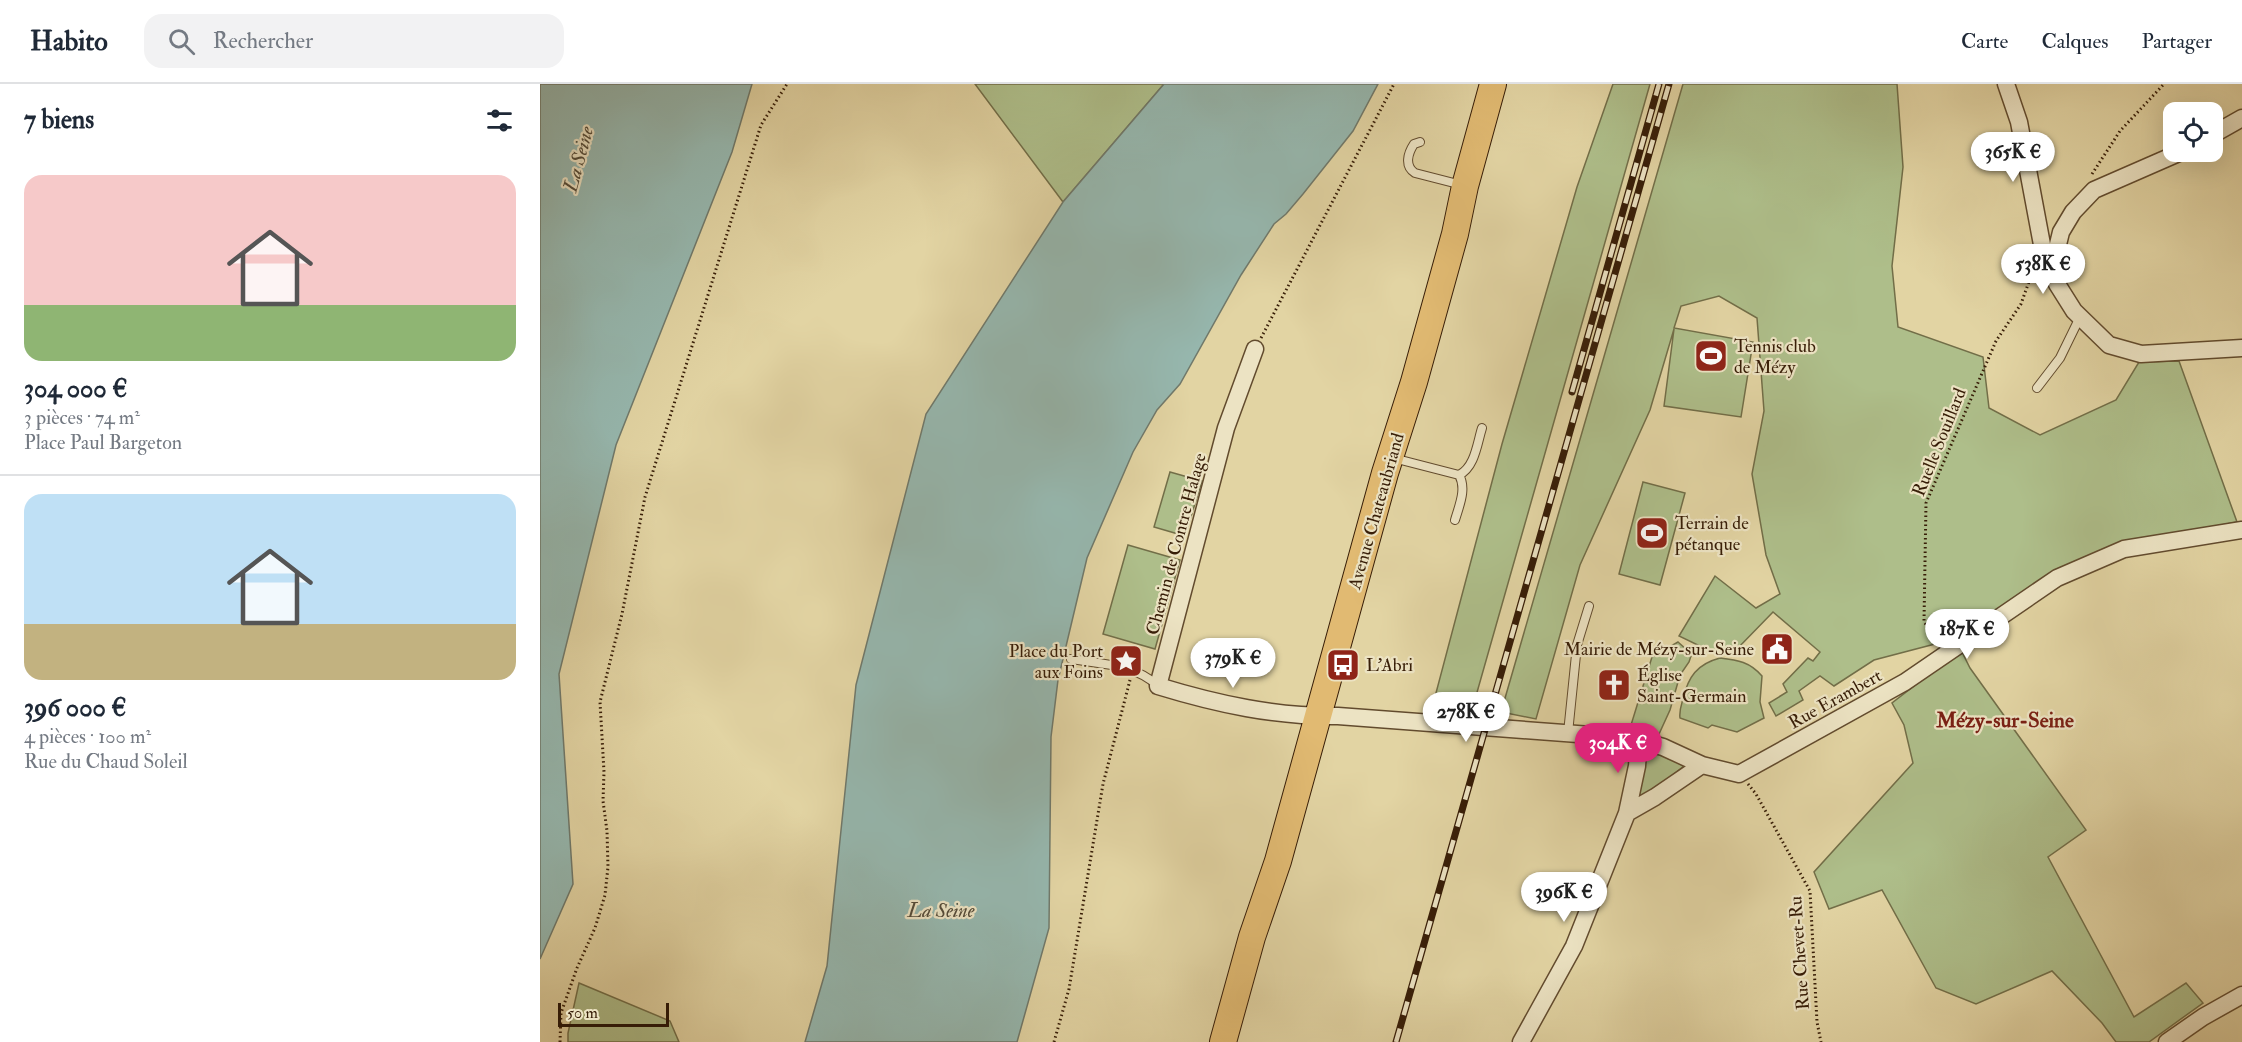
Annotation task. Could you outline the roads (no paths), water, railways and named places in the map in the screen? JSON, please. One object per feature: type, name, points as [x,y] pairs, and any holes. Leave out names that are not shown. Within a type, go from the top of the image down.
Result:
[{"type":"main road","name":"Avenue Chateaubriand","points":[[1310,716],[1482,84]]},
{"type":"main road","name":"Avenue Chateaubriand","points":[[1223,1042],[1252,937],[1266,857],[1414,382],[1493,84]]},
{"type":"street","points":[[2006,84],[2019,122],[2048,255],[2057,284],[2080,317],[2109,345],[2142,354],[2242,348]]},
{"type":"street","points":[[2223,129],[2242,118]]},
{"type":"street","points":[[2048,255],[2073,212],[2094,190],[2163,160]]},
{"type":"street","name":"Chemin de Contre Halage","points":[[1158,686],[1226,428],[1255,350]]},
{"type":"street","name":"Rue Erambert","points":[[1702,765],[1739,774],[1905,682],[2057,579],[2124,549],[2242,530]]},
{"type":"street","points":[[1158,686],[1228,705],[1310,716],[1635,739],[1663,747],[1702,765]]},
{"type":"street","points":[[1521,1042],[1574,946],[1627,813],[1637,766],[1635,739]]},
{"type":"street","points":[[1627,813],[1702,765]]},
{"type":"street","points":[[2167,1042],[2203,1017],[2242,995]]},
{"type":"lane","points":[[1420,142],[1411,148],[1408,164],[1410,170],[1454,183]]},
{"type":"lane","points":[[2037,388],[2060,358],[2080,317]]},
{"type":"lane","points":[[1390,457],[1459,475],[1471,465],[1482,428]]},
{"type":"lane","points":[[1455,520],[1463,490],[1463,482],[1459,475]]},
{"type":"lane","points":[[1568,733],[1577,645],[1589,606]]},
{"type":"lane","points":[[1071,659],[1131,669],[1147,675],[1158,686]]},
{"type":"water","name":"La Seine","points":[[540,84],[752,84],[732,152],[616,445],[559,674],[573,884],[540,959]]},
{"type":"water","name":"La Seine","points":[[1164,84],[1378,84],[1353,131],[1303,194],[1274,224],[1241,275],[1180,384],[1157,410],[1133,452],[1087,558],[1058,680],[1051,737],[1049,928],[1017,1042],[805,1042],[827,966],[856,685],[926,414],[1063,202]]},
{"type":"railway","points":[[1572,392],[1659,84]]},
{"type":"railway","points":[[1396,1042],[1669,84]]},
{"type":"place","name":"Tennis club de Mézy","points":[[1711,356]]},
{"type":"place","name":"Terrain de pétanque","points":[[1652,533]]},
{"type":"place","name":"Mairie de Mézy-sur-Seine","points":[[1777,649]]},
{"type":"place","name":"Place du Port aux Foins","points":[[1126,661]]},
{"type":"place","name":"L'Abri","points":[[1343,665]]},
{"type":"place","name":"Église Saint-Germain","points":[[1614,685]]},
{"type":"district","name":"Mézy-sur-Seine","points":[[2005,720]]}]
